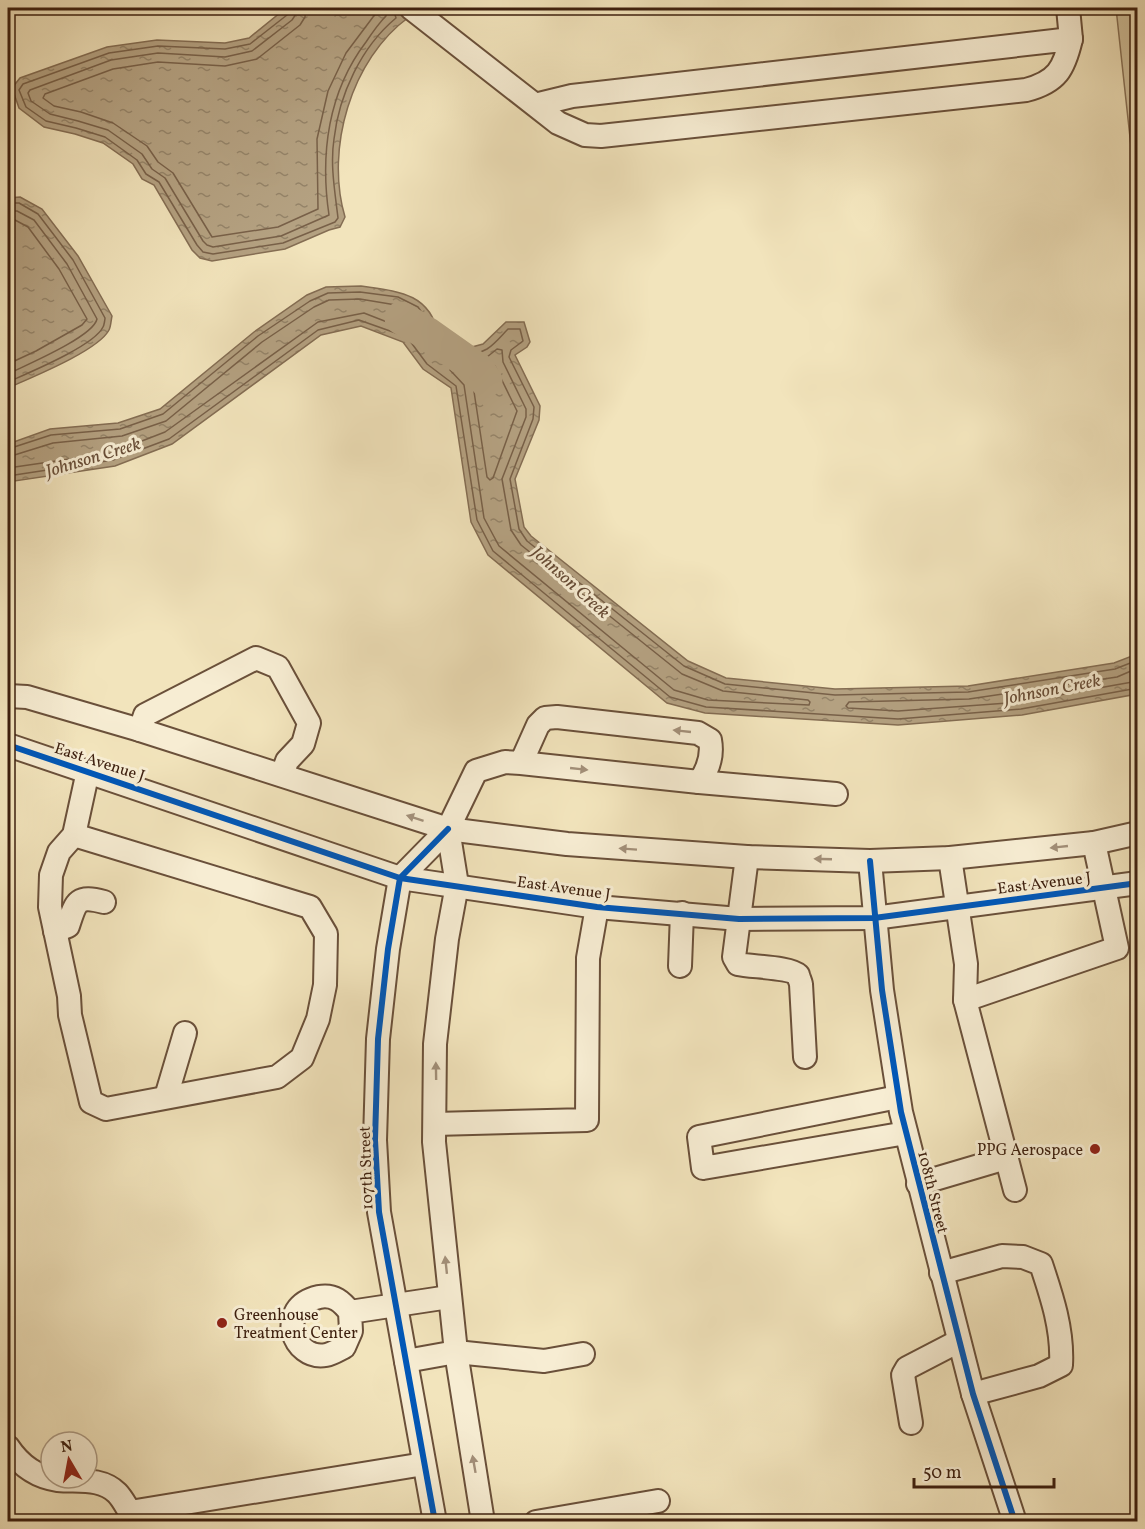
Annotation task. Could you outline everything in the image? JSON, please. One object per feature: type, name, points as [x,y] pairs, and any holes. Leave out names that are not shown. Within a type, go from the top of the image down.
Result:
[{"type":"street","points":[[411,8],[558,123],[585,135],[601,136],[1026,90],[1041,86],[1058,74],[1066,61],[1071,39],[1068,8]]},
{"type":"street","points":[[440,8],[443,32]]},
{"type":"street","points":[[536,105],[572,96],[1071,39]]},
{"type":"street","points":[[140,730],[145,715],[256,657],[278,667],[309,723],[303,744],[287,761],[282,775]]},
{"type":"street","name":"East Avenue J","points":[[8,696],[27,697],[140,730],[448,829],[567,844],[747,857],[870,861],[950,858],[1094,843],[1137,833]]},
{"type":"street","points":[[521,763],[538,725],[545,718],[557,717],[698,733],[710,740],[712,750],[706,772],[699,782]]},
{"type":"street","name":"East Avenue J","points":[[8,745],[400,878],[597,907],[739,919],[874,918],[1137,883]]},
{"type":"street","points":[[400,878],[448,829],[476,771],[505,762],[836,794]]},
{"type":"street","points":[[74,835],[310,907],[326,934],[326,985],[318,1019],[302,1058],[277,1077],[106,1108],[91,1102],[70,1015],[69,996],[50,907],[51,875],[59,852],[74,835],[88,771]]},
{"type":"street","points":[[448,829],[457,885],[447,939],[435,1044],[435,1152],[456,1352],[483,1521]]},
{"type":"street","points":[[965,1000],[1117,948],[1094,843]]},
{"type":"street","points":[[747,857],[734,957],[738,964],[790,970],[798,975],[801,984],[805,1057]]},
{"type":"street","points":[[950,858],[966,964],[965,1000],[1015,1190]]},
{"type":"street","name":"108th Street","points":[[870,861],[882,990],[898,1097],[918,1184],[973,1394],[1015,1521]]},
{"type":"street","name":"107th Street","points":[[400,878],[388,949],[378,1039],[375,1140],[379,1212],[435,1521]]},
{"type":"street","points":[[55,931],[68,926],[74,906],[79,901],[86,897],[104,902]]},
{"type":"street","points":[[435,1124],[587,1120],[588,958],[597,907]]},
{"type":"street","points":[[681,966],[682,913]]},
{"type":"street","points":[[166,1097],[185,1034]]},
{"type":"street","points":[[898,1097],[699,1137],[704,1168],[906,1133]]},
{"type":"street","points":[[918,1184],[1006,1158]]},
{"type":"street","points":[[941,1273],[1002,1256],[1023,1257],[1041,1264],[1051,1295],[1062,1342],[1061,1365],[1039,1376],[973,1394]]},
{"type":"street","points":[[350,1312],[449,1297]]},
{"type":"street","points":[[911,1424],[903,1376],[907,1368],[959,1341]]},
{"type":"street","points":[[406,1361],[456,1352],[543,1361],[583,1354]]},
{"type":"street","points":[[8,1447],[25,1468],[44,1477],[58,1480],[88,1480],[117,1492],[130,1512],[424,1464]]},
{"type":"street","points":[[536,1521],[658,1501]]},
{"type":"shaded area","points":[[1116,8],[1137,8],[1137,202]]},
{"type":"water","points":[[286,8],[396,8],[409,17],[389,35],[372,56],[358,81],[348,107],[341,135],[338,163],[345,217],[340,227],[285,249],[212,261],[200,258],[192,250],[154,185],[142,179],[133,164],[103,143],[44,127],[19,108],[12,88],[20,78],[107,47],[157,40],[225,43],[249,38]]},
{"type":"water","points":[[20,197],[42,209],[78,256],[112,316],[109,330],[92,347],[8,388],[8,198]]},
{"type":"water","points":[[361,286],[398,292],[419,302],[434,320],[438,334],[438,353],[446,354],[483,344],[506,322],[524,322],[530,342],[527,347],[515,355],[540,406],[539,420],[515,479],[524,527],[531,536],[688,661],[726,678],[835,689],[968,686],[1114,663],[1137,654],[1137,694],[1022,715],[898,725],[705,713],[667,703],[488,555],[471,522],[451,388],[423,369],[403,342],[361,326],[321,335],[172,444],[115,466],[8,482],[8,444],[50,429],[118,423],[160,409],[254,332],[307,295],[326,287]]},
{"type":"waterway","name":"Johnson Creek","points":[[401,318],[479,370],[486,381]]},
{"type":"cycle path","points":[[8,745],[400,878],[597,907],[739,919],[874,918],[1138,883]]},
{"type":"cycle path","points":[[435,1522],[379,1212],[375,1140],[378,1039],[388,949],[400,878],[448,829]]},
{"type":"cycle path","points":[[870,861],[882,990],[901,1112],[973,1394],[1015,1522]]},
{"type":"place","name":"PPG Aerospace","points":[[1095,1149]]},
{"type":"place","name":"Greenhouse Treatment Center","points":[[222,1323]]}]
